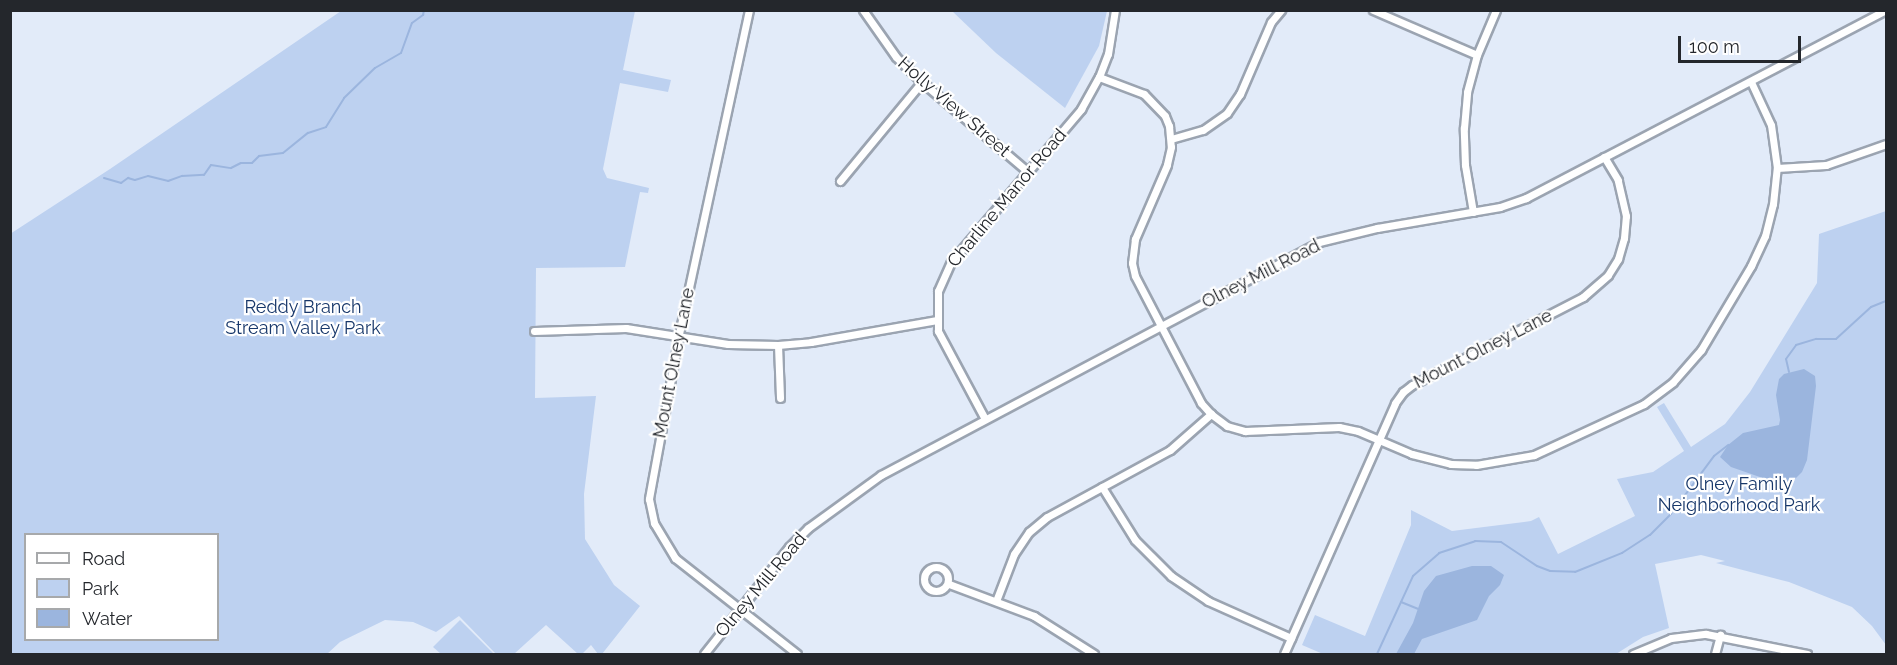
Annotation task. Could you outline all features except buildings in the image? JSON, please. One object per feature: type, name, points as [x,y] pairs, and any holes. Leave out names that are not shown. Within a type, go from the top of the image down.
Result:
[{"type":"street","name":"Mount Olney Lane","points":[[749,10],[679,335],[649,492],[654,523],[675,558],[797,654]]},
{"type":"street","name":"Holly View Street","points":[[863,10],[896,57],[1028,172]]},
{"type":"street","name":"Charline Manor Road","points":[[985,419],[942,339],[937,320],[938,291],[946,271],[1081,109],[1099,77],[1108,54],[1115,10]]},
{"type":"street","points":[[1171,139],[1203,130],[1227,113],[1240,94],[1271,22],[1281,10]]},
{"type":"street","points":[[1373,10],[1477,55]]},
{"type":"street","points":[[1473,212],[1465,165],[1464,128],[1467,92],[1477,55],[1496,10]]},
{"type":"street","name":"Olney Mill Road","points":[[704,654],[789,547],[808,528],[881,475],[1319,242],[1377,228],[1473,212],[1526,198],[1886,10]]},
{"type":"street","points":[[1099,77],[1152,100],[1165,116],[1171,139],[1167,165],[1132,250],[1135,276],[1201,403],[1211,414],[1227,426],[1245,431],[1339,427],[1358,431],[1412,454],[1451,464],[1497,464],[1534,455],[1658,394],[1673,382],[1701,350],[1751,266],[1765,236],[1773,204],[1777,168],[1771,125],[1751,82]]},
{"type":"street","points":[[840,181],[922,82]]},
{"type":"street","points":[[1777,168],[1826,165],[1887,144]]},
{"type":"street","name":"Mount Olney Lane","points":[[1284,654],[1395,403],[1412,385],[1583,297],[1608,275],[1617,259],[1624,238],[1626,216],[1620,187],[1605,157]]},
{"type":"street","points":[[534,331],[627,328],[728,344],[778,345],[811,342],[937,320]]},
{"type":"street","points":[[778,345],[780,398]]},
{"type":"street","points":[[996,602],[1014,554],[1029,532],[1047,517],[1170,450],[1211,414]]},
{"type":"street","points":[[1102,487],[1135,540],[1171,576],[1208,601],[1291,638]]},
{"type":"street","points":[[949,584],[1053,626],[1094,654]]},
{"type":"street","points":[[1633,654],[1671,638],[1697,634],[1720,635],[1807,654]]},
{"type":"street","points":[[1715,654],[1720,635]]},
{"type":"green space","name":"Reddy Branch Stream Valley Park","points":[[341,11],[635,11],[623,70],[671,80],[668,92],[620,83],[603,169],[607,178],[649,188],[648,193],[640,192],[625,267],[536,268],[535,398],[596,396],[584,494],[585,539],[614,585],[640,606],[602,654],[598,654],[591,645],[582,654],[578,654],[546,625],[514,654],[496,654],[459,616],[436,632],[413,622],[385,620],[340,642],[327,654],[11,654],[10,234],[110,169]]},
{"type":"green space","points":[[952,11],[1107,11],[1099,46],[1065,108],[996,53]]},
{"type":"green space","name":"Olney Family Neighborhood Park","points":[[1886,211],[1886,645],[1872,626],[1852,607],[1789,582],[1716,563],[1725,561],[1701,555],[1655,564],[1669,628],[1643,637],[1616,654],[1323,654],[1302,645],[1315,615],[1365,636],[1411,525],[1411,510],[1452,531],[1531,521],[1539,517],[1558,554],[1635,516],[1617,479],[1653,472],[1684,451],[1657,407],[1664,403],[1691,447],[1725,424],[1750,392],[1817,283],[1819,234]]},
{"type":"green space","points":[[460,620],[494,654],[441,654],[433,647]]},
{"type":"water","points":[[1804,369],[1815,376],[1816,386],[1807,460],[1802,472],[1794,480],[1780,484],[1731,467],[1720,457],[1728,445],[1743,433],[1779,425],[1776,395],[1779,379],[1784,374]]},
{"type":"water","points":[[1472,566],[1491,566],[1504,575],[1500,585],[1489,596],[1477,620],[1422,639],[1414,654],[1396,654],[1413,623],[1424,591],[1436,576]]},
{"type":"waterway","points":[[104,178],[121,183],[128,178],[135,180],[148,176],[168,181],[182,176],[204,175],[211,165],[231,168],[241,163],[252,163],[259,156],[283,153],[308,133],[326,127],[344,98],[375,68],[401,53],[412,23],[423,15],[424,10]]},
{"type":"waterway","points":[[1789,372],[1786,359],[1796,345],[1816,339],[1836,339],[1871,307],[1886,301]]},
{"type":"waterway","points":[[1377,654],[1413,576],[1439,553],[1475,541],[1501,542],[1537,566],[1550,571],[1575,572],[1622,553],[1650,535],[1671,514],[1714,456],[1728,445]]},
{"type":"waterway","points":[[1401,602],[1418,609]]}]
